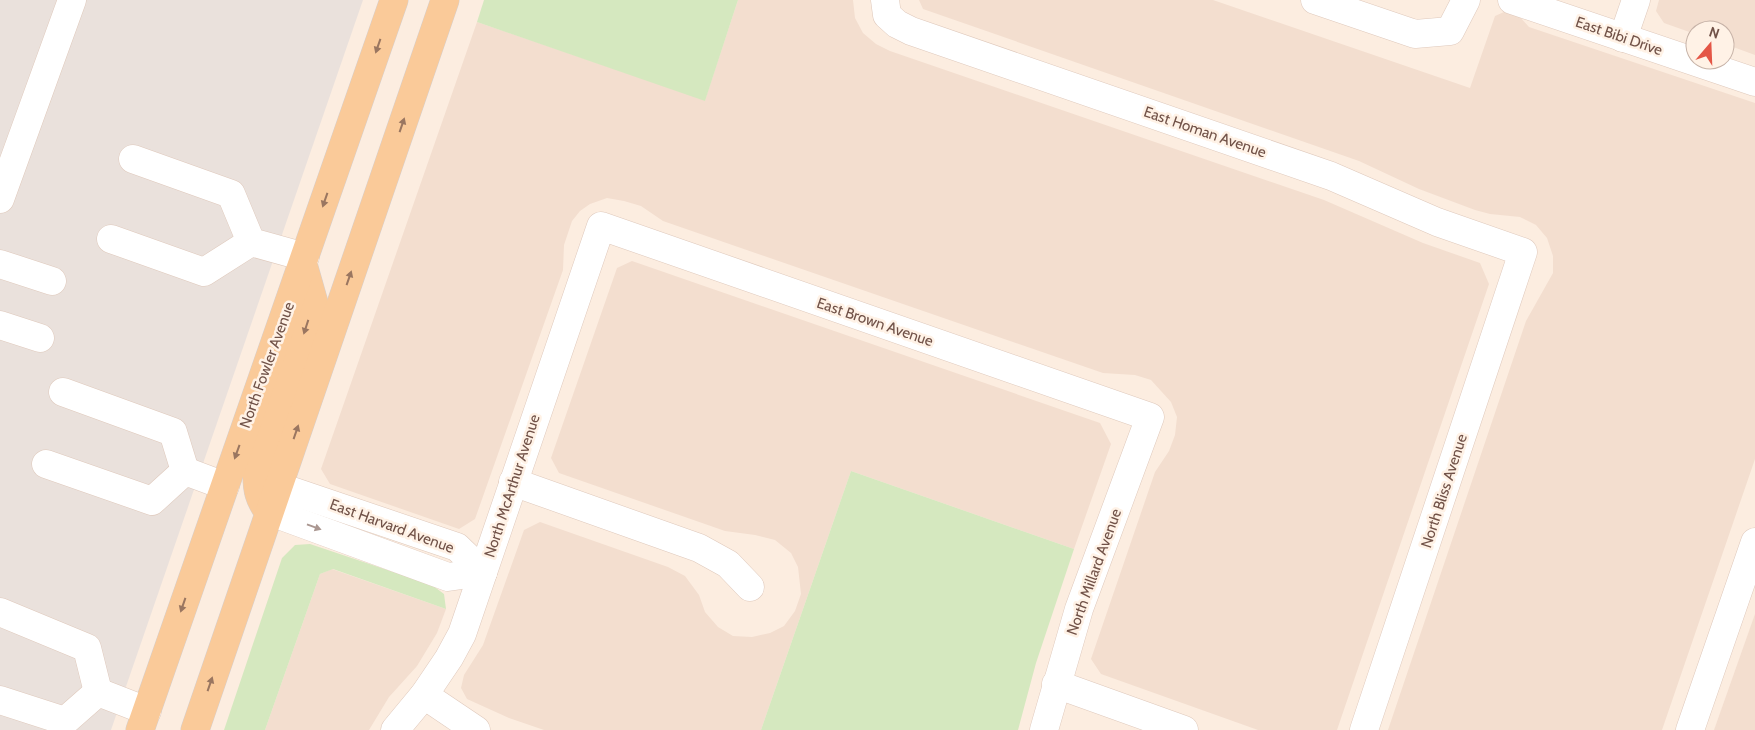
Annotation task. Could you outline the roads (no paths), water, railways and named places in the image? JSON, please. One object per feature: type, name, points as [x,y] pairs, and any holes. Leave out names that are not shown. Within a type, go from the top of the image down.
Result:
[{"type":"main road","points":[[195,730],[268,511],[446,0]]},
{"type":"main road","name":"North Fowler Avenue","points":[[143,720],[304,261],[391,1]]},
{"type":"main road","points":[[268,511],[261,501],[257,489],[257,476],[314,302],[304,261]]},
{"type":"street","points":[[0,199],[72,0]]},
{"type":"street","points":[[1315,0],[1415,34],[1450,31],[1466,0]]},
{"type":"street","points":[[1623,38],[1636,0]]},
{"type":"street","name":"East Bibi Drive","points":[[1522,3],[1755,82]]},
{"type":"street","name":"East Homan Avenue","points":[[886,7],[897,24],[912,31],[1331,176],[1437,222],[1524,252]]},
{"type":"street","points":[[133,159],[231,194],[251,242],[304,261]]},
{"type":"street","name":"East Brown Avenue","points":[[601,226],[1150,417]]},
{"type":"street","name":"North McArthur Avenue","points":[[395,730],[424,695],[449,658],[462,634],[601,226]]},
{"type":"street","points":[[111,239],[204,272],[251,242]]},
{"type":"street","name":"North Bliss Avenue","points":[[1364,730],[1524,252]]},
{"type":"street","points":[[0,264],[52,280]]},
{"type":"street","points":[[0,325],[40,338]]},
{"type":"street","points":[[63,392],[173,432],[185,472]]},
{"type":"street","name":"North Millard Avenue","points":[[1044,730],[1079,609],[1150,417]]},
{"type":"street","points":[[46,464],[152,501],[185,472]]},
{"type":"street","points":[[185,472],[225,486]]},
{"type":"street","points":[[513,482],[699,548],[728,564],[750,587]]},
{"type":"street","name":"East Harvard Avenue","points":[[277,486],[457,547],[484,572]]},
{"type":"street","name":"East Harvard Avenue","points":[[268,511],[448,577],[484,572]]},
{"type":"street","points":[[1690,730],[1755,542]]},
{"type":"street","points":[[0,612],[87,648],[98,692],[143,720]]},
{"type":"street","points":[[1056,684],[1184,730]]},
{"type":"street","points":[[0,700],[65,721],[98,692]]},
{"type":"street","points":[[424,695],[476,730]]}]
